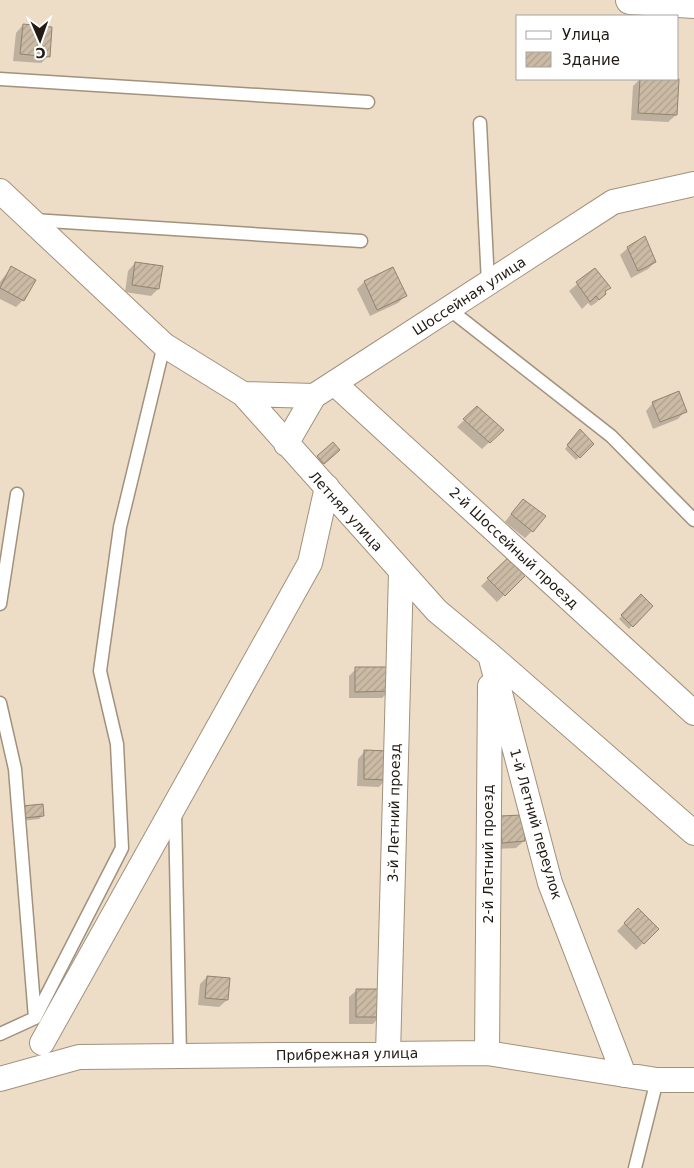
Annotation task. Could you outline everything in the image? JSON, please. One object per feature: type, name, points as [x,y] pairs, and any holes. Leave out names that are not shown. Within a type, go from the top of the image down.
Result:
[{"type":"main road","points":[[630,0],[694,4]]},
{"type":"street","name":"Шоссейная улица","points":[[314,396],[613,202],[694,184]]},
{"type":"street","name":"Летняя улица","points":[[0,191],[164,345],[243,394],[437,611],[490,654],[694,833]]},
{"type":"street","name":"2-й Шоссейный проезд","points":[[334,383],[694,714]]},
{"type":"street","points":[[243,394],[314,396],[286,444]]},
{"type":"street","points":[[42,1044],[310,563],[327,487]]},
{"type":"street","name":"3-й Летний проезд","points":[[388,1054],[401,572]]},
{"type":"street","name":"2-й Летний проезд","points":[[487,1053],[490,654]]},
{"type":"street","name":"1-й Летний переулок","points":[[490,654],[550,882],[624,1074]]},
{"type":"street","name":"Прибрежная улица","points":[[0,1080],[78,1057],[487,1053],[657,1080],[694,1080]]},
{"type":"lane","points":[[0,78],[368,102]]},
{"type":"lane","points":[[480,123],[488,283]]},
{"type":"lane","points":[[32,220],[361,241]]},
{"type":"lane","points":[[449,309],[611,436],[694,520]]},
{"type":"lane","points":[[0,1034],[35,1018],[122,848],[117,744],[100,671],[120,527],[164,345]]},
{"type":"lane","points":[[0,604],[17,494]]},
{"type":"lane","points":[[0,702],[15,769],[35,1018]]},
{"type":"lane","points":[[175,807],[180,1056]]},
{"type":"lane","points":[[635,1168],[657,1080]]},
{"type":"building","points":[[23,24],[52,27],[50,57],[20,54]]},
{"type":"building","points":[[640,80],[679,80],[677,115],[638,113]]},
{"type":"building","points":[[645,236],[656,262],[638,271],[627,247]]},
{"type":"building","points":[[135,262],[163,266],[159,289],[132,285]]},
{"type":"building","points":[[11,266],[36,280],[24,301],[0,288]]},
{"type":"building","points":[[393,267],[407,296],[377,310],[364,281]]},
{"type":"building","points":[[595,268],[611,288],[605,291],[606,294],[599,300],[596,296],[590,302],[576,282]]},
{"type":"building","points":[[679,391],[687,412],[660,422],[652,402]]},
{"type":"building","points":[[477,406],[504,430],[490,443],[463,419]]},
{"type":"building","points":[[580,429],[594,444],[580,458],[567,445]]},
{"type":"building","points":[[333,442],[340,450],[324,464],[317,456]]},
{"type":"building","points":[[523,499],[546,516],[533,532],[511,514]]},
{"type":"building","points":[[514,552],[532,569],[505,596],[487,578]]},
{"type":"building","points":[[641,594],[653,606],[633,627],[621,615]]},
{"type":"building","points":[[355,667],[390,667],[391,691],[355,692]]},
{"type":"building","points":[[364,750],[388,751],[387,780],[364,779]]},
{"type":"building","points":[[43,804],[44,816],[23,818],[22,806]]},
{"type":"building","points":[[523,815],[525,841],[502,843],[500,816]]},
{"type":"building","points":[[638,908],[659,929],[644,944],[624,923]]},
{"type":"building","points":[[207,976],[230,978],[228,1000],[205,998]]},
{"type":"building","points":[[356,989],[381,989],[381,1017],[356,1017]]}]
